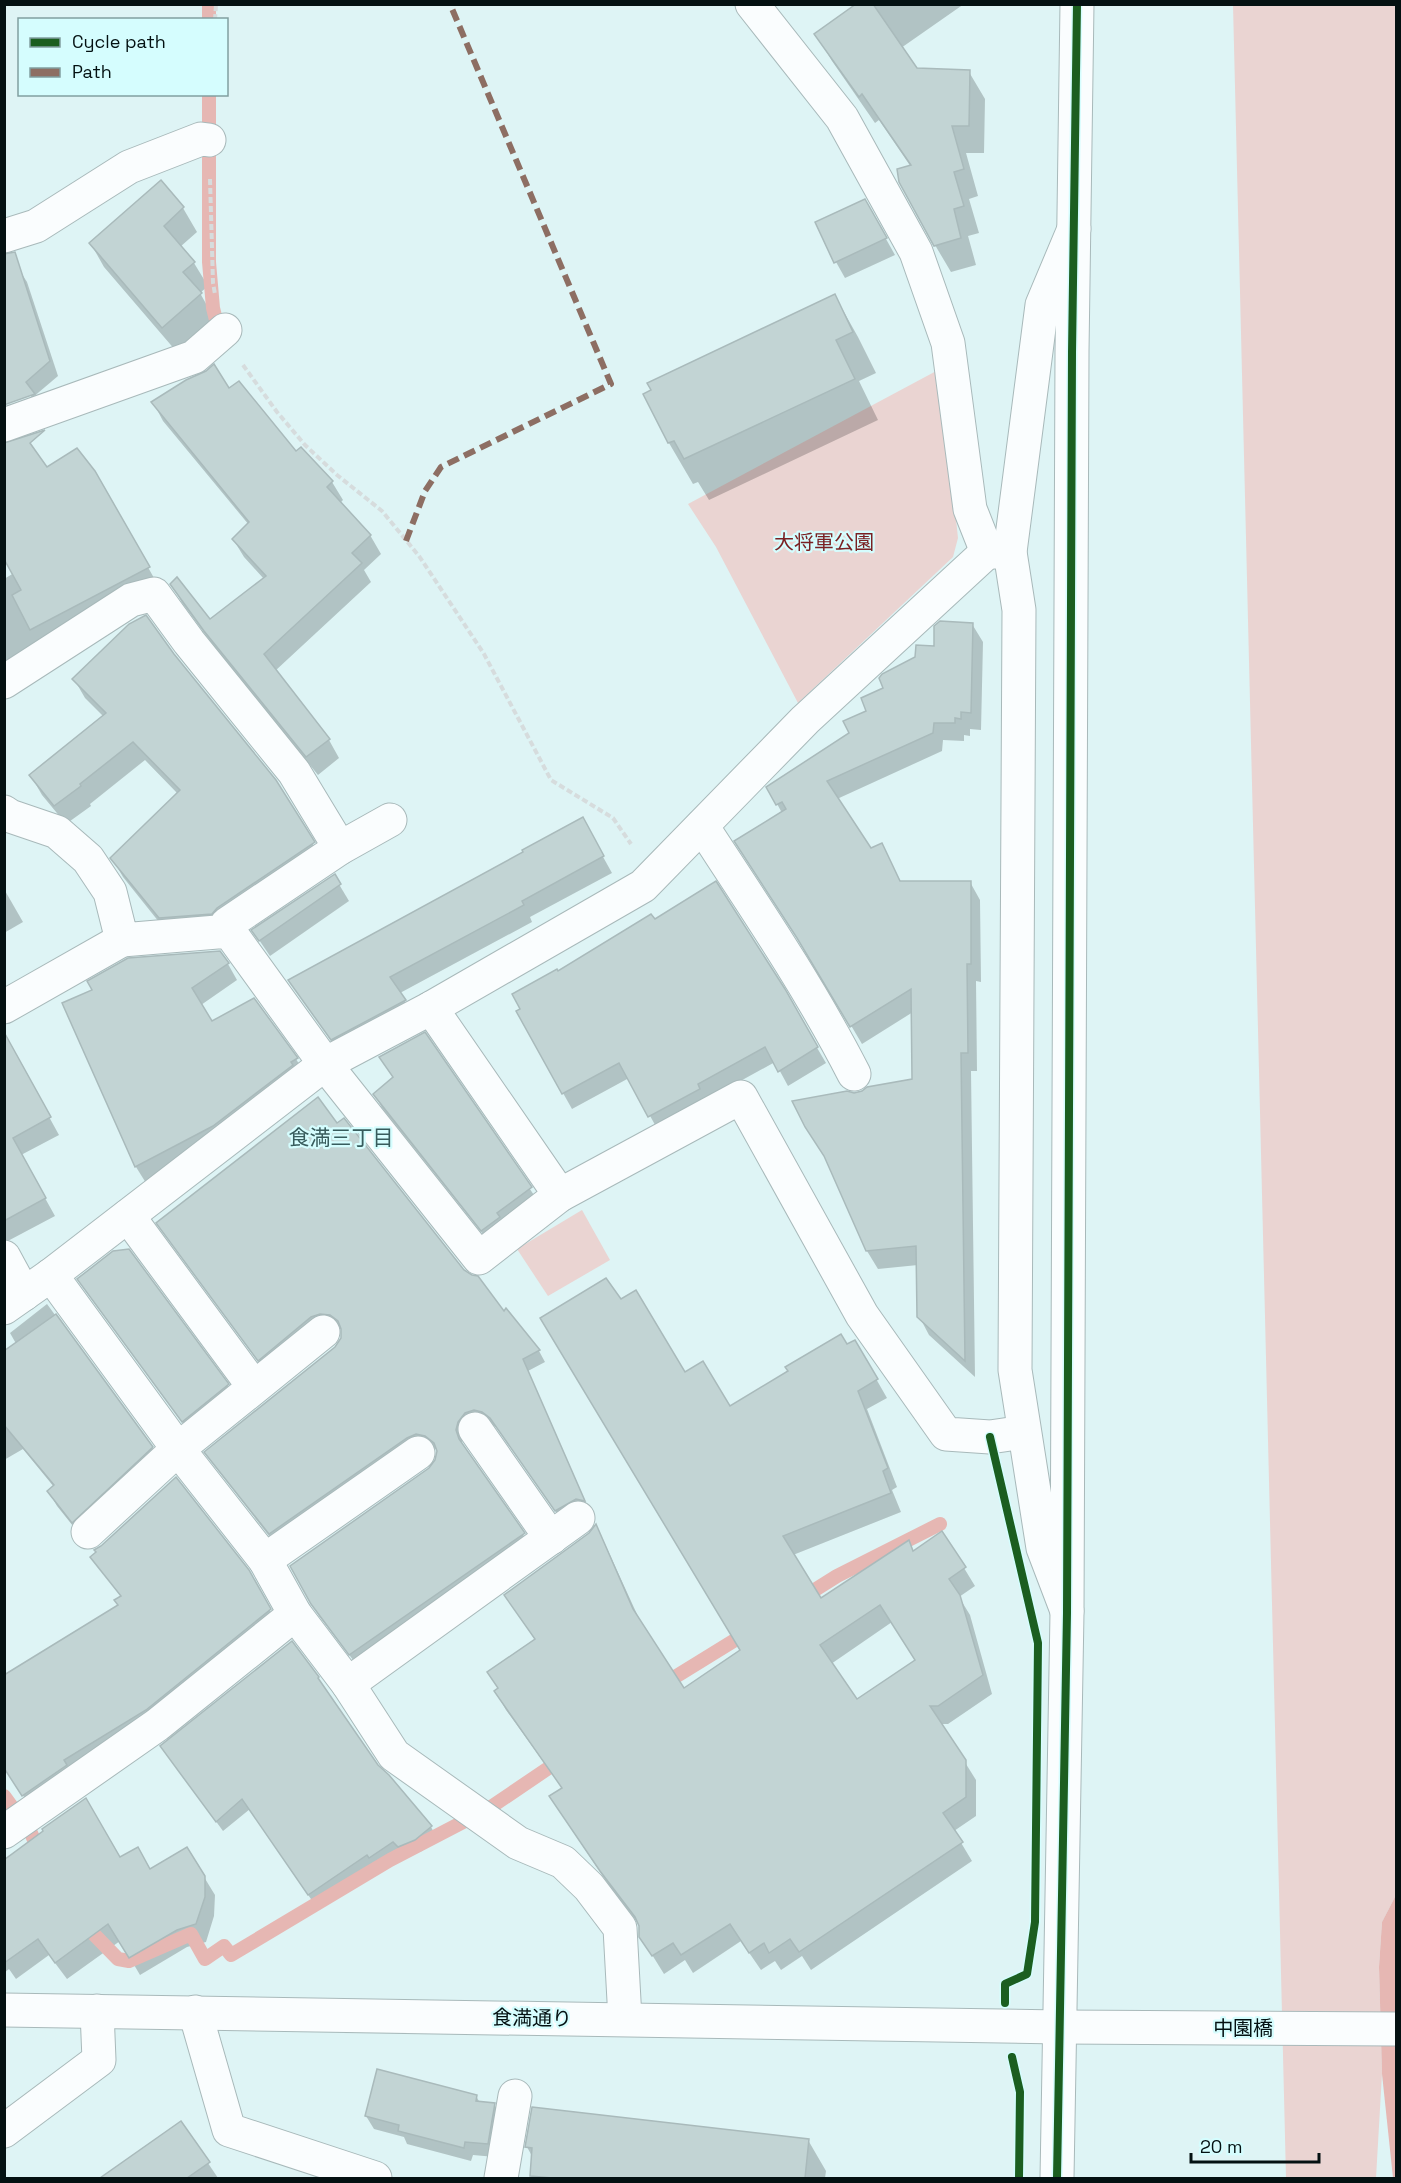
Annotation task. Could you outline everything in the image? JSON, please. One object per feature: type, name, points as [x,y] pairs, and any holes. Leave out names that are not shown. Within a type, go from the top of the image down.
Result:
[{"type":"street","points":[[752,4],[843,118],[916,252],[948,343],[970,509],[999,552],[1019,610],[1015,1370],[1043,1548],[1067,1613]]},
{"type":"street","points":[[1057,2178],[1074,2027],[1067,1613],[1077,4]]},
{"type":"street","points":[[4,236],[36,226],[129,167],[201,139],[209,140]]},
{"type":"street","points":[[4,1257],[14,1301],[51,1275],[324,1064],[431,1008],[643,886],[805,720],[999,552],[1042,305],[1074,229]]},
{"type":"street","points":[[4,425],[194,357],[225,330]]},
{"type":"street","points":[[4,682],[130,600],[154,594],[189,642],[294,772],[340,848]]},
{"type":"street","points":[[4,812],[9,816],[57,832],[88,859],[110,892],[122,940]]},
{"type":"street","points":[[390,820],[340,848],[227,924],[229,931],[324,1064],[479,1258],[560,1195],[741,1097],[862,1315],[946,1434],[990,1437],[1024,1432]]},
{"type":"street","points":[[702,826],[831,1029],[854,1074]]},
{"type":"street","points":[[4,1007],[122,940],[229,931]]},
{"type":"street","points":[[431,1008],[560,1195]]},
{"type":"street","points":[[128,1216],[254,1387]]},
{"type":"street","points":[[51,1275],[178,1449],[266,1560],[295,1614],[348,1684],[394,1755],[518,1843],[563,1862],[589,1887],[620,1928],[625,2019]]},
{"type":"street","points":[[88,1532],[178,1449],[323,1332]]},
{"type":"street","points":[[475,1429],[551,1538]]},
{"type":"street","points":[[266,1560],[418,1453]]},
{"type":"street","points":[[348,1684],[578,1518]]},
{"type":"street","points":[[4,1832],[157,1725],[295,1614]]},
{"type":"street","name":"食満通り","points":[[4,2010],[1074,2027]]},
{"type":"street","points":[[4,2131],[99,2060],[97,2011]]},
{"type":"street","points":[[195,2012],[229,2130],[375,2178]]},
{"type":"street","name":"中園橋","points":[[1074,2027],[1396,2029]]},
{"type":"street","points":[[501,2178],[515,2096]]},
{"type":"path","points":[[209,140],[213,283],[225,330],[246,372],[305,445],[337,476],[382,511],[419,555],[484,654],[551,780],[613,818],[637,854],[624,897]]},
{"type":"green space","points":[[1233,5],[1396,5],[1396,1895],[1382,1922],[1379,1967],[1382,2074],[1376,2178],[1286,2178]]},
{"type":"green space","name":"大将軍公園","points":[[940,369],[958,538],[953,557],[798,703],[716,547],[688,504]]},
{"type":"green space","points":[[582,1210],[610,1260],[548,1296],[517,1249]]},
{"type":"shaded area","points":[[1396,1895],[1396,2178],[1393,2178],[1382,2074],[1379,1967],[1382,1922]]},
{"type":"building","points":[[856,4],[873,4],[917,68],[970,70],[969,126],[952,126],[964,169],[954,172],[964,206],[954,209],[961,238],[934,246],[899,182],[897,169],[911,165],[862,94],[859,97],[814,34]]},
{"type":"building","points":[[161,180],[184,207],[164,226],[195,262],[183,272],[202,293],[162,328],[89,243]]},
{"type":"building","points":[[865,199],[887,238],[834,263],[815,222]]},
{"type":"building","points":[[15,252],[50,361],[26,382],[35,394],[4,405],[4,254]]},
{"type":"building","points":[[835,294],[853,332],[836,340],[855,379],[684,459],[674,441],[668,443],[643,394],[651,390],[647,383]]},
{"type":"building","points":[[214,364],[229,388],[239,381],[296,451],[301,447],[333,481],[327,487],[371,535],[352,553],[362,563],[264,654],[330,739],[306,757],[204,631],[170,584],[177,577],[210,619],[266,576],[232,539],[249,522],[151,402],[186,380],[206,371]]},
{"type":"building","points":[[45,430],[30,443],[47,467],[77,448],[95,471],[150,567],[30,630],[12,595],[21,590],[4,559],[4,443]]},
{"type":"building","points":[[146,615],[174,654],[276,780],[315,842],[217,908],[212,914],[159,918],[110,858],[180,790],[133,742],[54,806],[29,775],[106,713],[72,679],[129,624]]},
{"type":"building","points":[[940,621],[973,623],[971,713],[961,712],[961,719],[955,718],[955,723],[934,723],[933,733],[827,781],[871,848],[882,843],[900,881],[971,881],[971,964],[967,964],[968,1053],[961,1053],[965,1361],[917,1317],[916,1246],[866,1251],[824,1156],[805,1127],[792,1101],[847,1091],[854,1093],[867,1087],[912,1079],[911,989],[850,1027],[797,938],[734,841],[786,809],[782,802],[776,805],[766,787],[849,733],[843,721],[866,711],[861,698],[883,688],[879,678],[882,674],[915,657],[916,645],[934,646],[934,626]]},
{"type":"building","points":[[583,817],[604,856],[522,901],[524,905],[390,977],[406,1000],[331,1040],[288,980],[523,852],[522,850]]},
{"type":"building","points":[[335,874],[341,884],[259,941],[251,930]]},
{"type":"building","points":[[716,881],[785,989],[818,1047],[778,1072],[765,1047],[698,1084],[700,1089],[648,1117],[619,1063],[562,1094],[516,1011],[520,1009],[512,994],[557,969],[558,971],[651,914],[655,919]]},
{"type":"building","points":[[220,951],[229,963],[192,988],[212,1021],[254,998],[298,1058],[291,1062],[293,1065],[213,1126],[135,1167],[62,1003],[92,990],[87,981],[128,958]]},
{"type":"building","points":[[4,1032],[51,1117],[13,1138],[46,1198],[4,1221]]},
{"type":"building","points":[[425,1032],[532,1187],[497,1213],[500,1217],[481,1231],[373,1094],[393,1077],[379,1057]]},
{"type":"building","points":[[318,1097],[337,1123],[344,1118],[464,1270],[478,1276],[504,1311],[506,1308],[540,1350],[523,1359],[585,1501],[576,1499],[555,1511],[490,1418],[474,1410],[465,1413],[458,1422],[456,1430],[459,1439],[525,1533],[349,1655],[311,1604],[290,1566],[429,1468],[435,1460],[437,1451],[434,1443],[425,1436],[416,1434],[407,1438],[269,1534],[204,1452],[335,1347],[341,1338],[341,1329],[338,1321],[330,1315],[320,1314],[311,1317],[258,1361],[156,1223]]},
{"type":"building","points":[[129,1249],[229,1384],[182,1422],[77,1279],[113,1251]]},
{"type":"building","points":[[606,1278],[621,1299],[636,1290],[685,1372],[703,1361],[730,1406],[788,1371],[785,1367],[841,1334],[847,1344],[855,1340],[878,1379],[858,1391],[888,1468],[883,1471],[891,1493],[783,1536],[821,1598],[909,1540],[913,1551],[942,1531],[966,1567],[949,1579],[960,1595],[983,1675],[938,1706],[930,1706],[966,1760],[966,1797],[943,1813],[963,1842],[799,1952],[790,1939],[769,1953],[764,1943],[749,1953],[730,1924],[681,1955],[673,1943],[652,1956],[639,1937],[639,1926],[635,1917],[600,1871],[549,1796],[562,1788],[494,1691],[498,1688],[487,1672],[535,1639],[504,1595],[589,1533],[596,1524],[633,1609],[684,1688],[740,1650],[540,1318]],"holes":[[[880,1605],[915,1660],[857,1699],[820,1645]]]},
{"type":"building","points":[[56,1314],[153,1447],[72,1523],[47,1491],[54,1485],[4,1425],[4,1351]]},
{"type":"building","points":[[176,1477],[249,1570],[271,1609],[146,1710],[64,1760],[67,1765],[22,1796],[4,1768],[4,1675],[118,1605],[114,1600],[121,1596],[90,1557],[96,1552],[94,1550]]},
{"type":"building","points":[[292,1641],[378,1765],[432,1826],[415,1840],[398,1847],[393,1842],[369,1858],[367,1855],[308,1895],[242,1799],[216,1822],[160,1746]]},
{"type":"building","points":[[86,1798],[120,1857],[138,1847],[150,1869],[187,1847],[205,1876],[205,1897],[196,1924],[177,1930],[129,1958],[108,1924],[55,1963],[38,1939],[4,1963],[4,1860],[43,1831],[42,1829]]},
{"type":"building","points":[[377,2069],[477,2095],[476,2101],[495,2103],[488,2144],[465,2142],[464,2148],[398,2131],[399,2125],[365,2116]]},
{"type":"building","points":[[532,2107],[809,2139],[805,2178],[553,2178],[530,2176],[532,2148],[525,2147]]},
{"type":"building","points":[[181,2121],[210,2162],[187,2178],[100,2178]]},
{"type":"waterway","points":[[209,4],[209,18]]},
{"type":"waterway","points":[[209,96],[209,262],[213,308],[218,328],[212,332]]},
{"type":"waterway","points":[[802,1598],[837,1576],[940,1524]]},
{"type":"waterway","points":[[664,1687],[675,1677],[748,1632]]},
{"type":"waterway","points":[[81,1921],[118,1959],[129,1961],[191,1934],[205,1959],[224,1946],[231,1955],[390,1860],[488,1809],[564,1760]]},
{"type":"waterway","points":[[4,1796],[31,1833],[40,1854]]},
{"type":"marked path","points":[[406,541],[425,491],[441,467],[611,384],[450,4]]},
{"type":"cycle path","points":[[1057,2178],[1067,1613],[1072,352],[1077,4]]},
{"type":"cycle path","points":[[990,1437],[1038,1643],[1035,1922],[1027,1974],[1005,1984],[1005,2003]]},
{"type":"cycle path","points":[[1012,2057],[1020,2092],[1019,2178]]},
{"type":"district","name":"食満三丁目","points":[[341,1137]]}]
